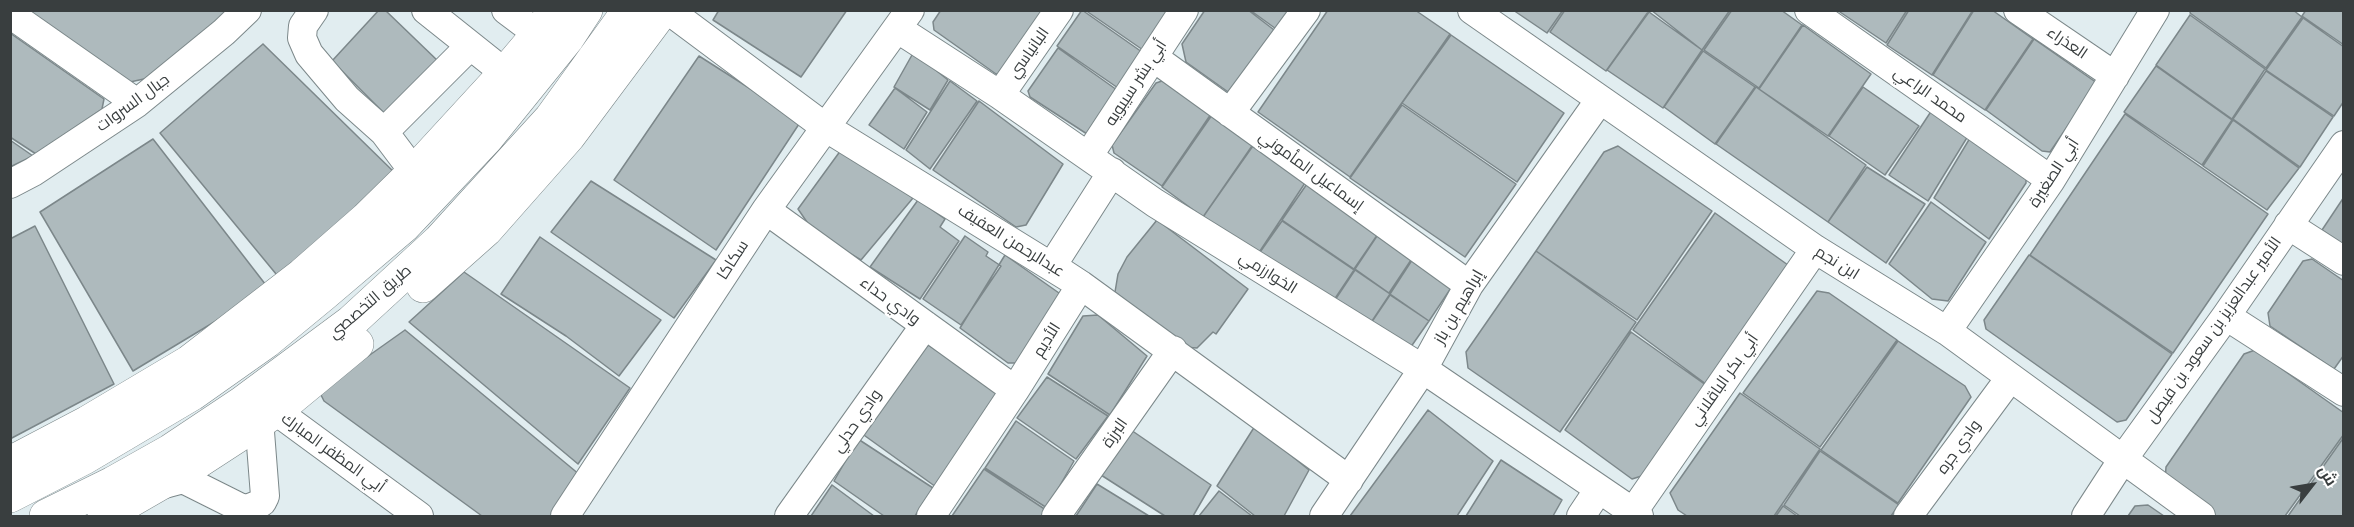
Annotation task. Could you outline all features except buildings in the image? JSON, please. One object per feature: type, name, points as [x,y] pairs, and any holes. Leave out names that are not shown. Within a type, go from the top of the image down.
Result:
[{"type":"main road","points":[[104,516],[269,416],[370,334],[486,230],[569,136],[663,10]]},
{"type":"main road","points":[[10,496],[84,458],[192,394],[267,341],[324,294],[404,226],[487,138],[567,39],[586,11]]},
{"type":"main road","points":[[10,463],[88,422],[189,362],[302,275],[366,219],[414,172],[505,73],[547,22]]},
{"type":"main road","name":"طريق التخصصي","points":[[46,516],[113,483],[170,451],[243,403],[351,322],[439,241],[551,118],[620,22]]},
{"type":"street","name":"جبال السروات","points":[[10,184],[33,172],[137,103],[224,32],[247,10]]},
{"type":"street","points":[[314,10],[303,26],[302,38],[309,54],[347,99],[384,132],[414,172]]},
{"type":"street","points":[[426,10],[469,47],[505,73]]},
{"type":"street","points":[[506,10],[547,22]]},
{"type":"street","name":"عبدالرحمن العفيف","points":[[668,10],[825,127],[1081,285],[1349,480]]},
{"type":"street","name":"البانياسي","points":[[1000,95],[1059,10]]},
{"type":"street","name":"أبي بشر سيبويه","points":[[1089,155],[1184,10]]},
{"type":"street","points":[[1230,113],[1306,10]]},
{"type":"street","name":"ابن نجم","points":[[1472,10],[1599,101],[1815,249],[1947,331],[2201,516]]},
{"type":"street","name":"محمد الراعي","points":[[1809,10],[2051,180]]},
{"type":"street","name":"العذراء","points":[[2018,10],[2115,76]]},
{"type":"street","name":"أبي الصغيرة","points":[[1947,331],[2051,180],[2155,10]]},
{"type":"street","points":[[10,14],[137,103]]},
{"type":"street","name":"سكاكا","points":[[565,516],[766,210],[904,20]]},
{"type":"street","name":"الخوارزمي","points":[[904,20],[1000,95],[1155,203],[1423,369],[1636,514]]},
{"type":"street","points":[[384,132],[469,47]]},
{"type":"street","name":"إسماعيل المأموني","points":[[1153,57],[1469,285]]},
{"type":"street","name":"إبراهيم بن باز","points":[[1324,516],[1423,369],[1469,285],[1599,101]]},
{"type":"street","name":"الأمير عبدالعزيز بن سعود بن فيصل","points":[[2086,516],[2123,459],[2226,316],[2343,145]]},
{"type":"street","points":[[1081,285],[1052,266],[1112,172]]},
{"type":"street","name":"وادي حداء","points":[[766,210],[1015,390]]},
{"type":"street","points":[[2288,225],[2343,261]]},
{"type":"street","name":"أبي بكر الباقلاني","points":[[1636,514],[1815,249]]},
{"type":"street","name":"الأديم","points":[[931,516],[1015,390],[1081,285]]},
{"type":"street","points":[[2226,316],[2343,392]]},
{"type":"street","name":"وادي حدلي","points":[[789,516],[925,325]]},
{"type":"street","name":"البرزة","points":[[1056,516],[1173,350]]},
{"type":"street","name":"وادي جره","points":[[1908,516],[2010,378]]},
{"type":"street","points":[[155,487],[183,479],[239,507],[247,509],[262,502],[265,496],[260,432],[269,416]]},
{"type":"street","name":"أبي المظفر المبارك","points":[[269,416],[419,516]]},
{"type":"street","points":[[1581,516],[1599,489]]}]
